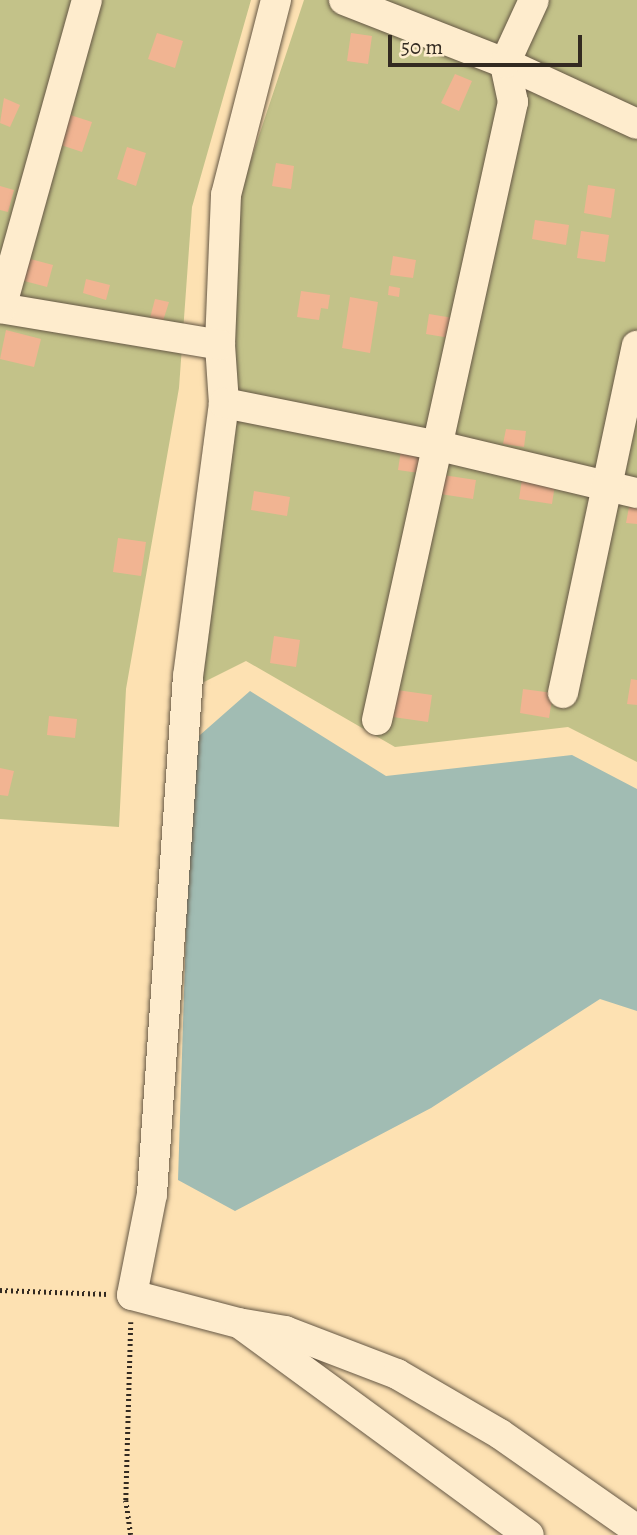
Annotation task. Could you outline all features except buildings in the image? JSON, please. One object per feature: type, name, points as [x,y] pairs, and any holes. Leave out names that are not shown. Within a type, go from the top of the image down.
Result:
[{"type":"street","points":[[87,0],[0,308],[220,345]]},
{"type":"street","points":[[276,0],[226,195],[220,345],[224,403],[188,676],[152,1194],[132,1295],[239,1323],[285,1331],[397,1374],[499,1434],[637,1530]]},
{"type":"street","points":[[344,0],[505,63],[637,124]]},
{"type":"street","points":[[377,720],[513,102],[505,63],[534,0]]},
{"type":"street","points":[[563,693],[623,491],[637,346]]},
{"type":"street","points":[[224,403],[439,446],[623,491]]},
{"type":"street","points":[[239,1323],[529,1535]]},
{"type":"path","points":[[0,1290],[132,1295],[126,1500],[131,1535]]},
{"type":"shaded area","points":[[0,0],[251,0],[192,207],[179,388],[126,689],[119,827],[0,819]]},
{"type":"shaded area","points":[[304,0],[637,0],[637,762],[568,727],[395,747],[246,661],[186,691],[225,512],[239,196]]},
{"type":"water","points":[[250,691],[386,776],[572,755],[637,789],[637,1011],[600,999],[431,1108],[235,1211],[178,1180],[192,742]]}]
